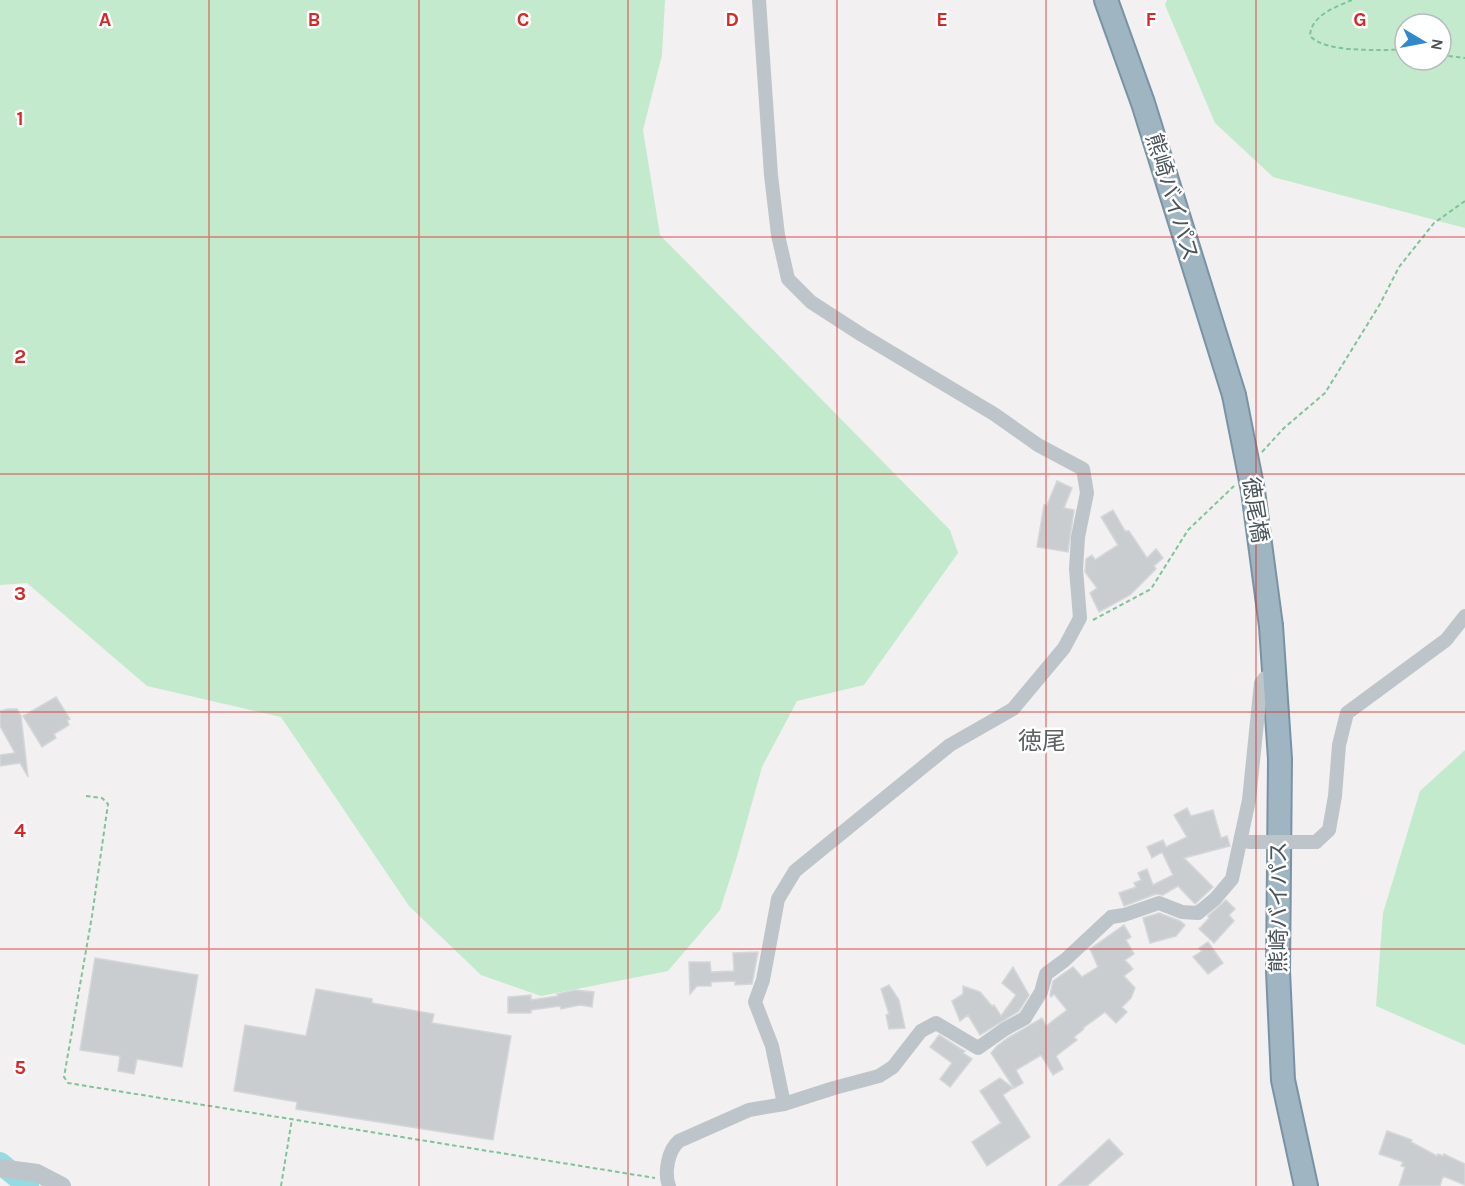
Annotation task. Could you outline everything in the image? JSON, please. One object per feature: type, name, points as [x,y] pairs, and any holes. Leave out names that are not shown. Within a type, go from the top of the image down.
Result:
[{"type":"highway","name":"熊崎バイパス","points":[[1106,0],[1143,103],[1234,395]]},
{"type":"highway","name":"徳尾橋","points":[[1234,395],[1253,491],[1271,626]]},
{"type":"highway","name":"熊崎バイパス","points":[[1271,626],[1280,759],[1278,971],[1284,1080],[1306,1186]]},
{"type":"street","points":[[759,0],[771,175],[778,235],[788,279],[811,302],[853,330],[994,414],[1038,445],[1083,469],[1087,493],[1078,537],[1076,569],[1080,618],[1064,648],[1013,709],[950,745],[795,871],[778,899],[763,980],[755,1002],[772,1046],[784,1104]]},
{"type":"street","points":[[1244,841],[1316,842],[1329,830],[1340,745],[1347,713],[1446,640],[1465,616]]},
{"type":"street","points":[[668,1183],[674,1145],[679,1141],[749,1110],[784,1104],[879,1076],[893,1067],[921,1032],[936,1023],[978,1048],[1025,1018],[1041,992],[1046,974],[1065,960],[1112,917],[1159,903],[1182,912],[1198,913],[1215,900],[1232,879],[1244,841],[1261,683],[1265,678],[1274,676]]},
{"type":"street","points":[[0,1168],[30,1172],[56,1183]]},
{"type":"path","points":[[1352,0],[1316,20],[1310,36],[1325,45],[1393,50]]},
{"type":"path","points":[[1258,459],[1268,443],[1325,393],[1380,304],[1399,267],[1434,223],[1465,201]]},
{"type":"path","points":[[1080,618],[1092,620],[1151,589],[1188,530],[1239,480]]},
{"type":"path","points":[[86,796],[102,798],[108,804],[92,916],[64,1077],[68,1083],[668,1183]]},
{"type":"path","points":[[281,1186],[292,1119]]},
{"type":"green space","points":[[0,0],[665,0],[662,55],[643,130],[660,235],[950,530],[958,553],[864,685],[797,701],[762,767],[720,910],[668,971],[541,996],[481,975],[409,906],[281,717],[147,686],[27,583],[0,585]]},
{"type":"green space","points":[[1167,0],[1465,0],[1465,228],[1273,177],[1215,123],[1165,5]]},
{"type":"green space","points":[[1465,750],[1465,1045],[1376,1006],[1383,913],[1420,791]]},
{"type":"building","points":[[1057,481],[1072,488],[1064,508],[1074,510],[1068,552],[1037,547],[1044,505],[1047,505]]},
{"type":"building","points":[[1113,510],[1125,531],[1129,531],[1147,558],[1156,549],[1163,558],[1154,566],[1156,569],[1130,595],[1099,612],[1090,593],[1097,588],[1085,572],[1086,559],[1092,555],[1095,560],[1118,545],[1101,517]]},
{"type":"building","points":[[56,697],[70,719],[67,720],[69,725],[54,734],[56,738],[42,747],[23,716]]},
{"type":"building","points":[[17,709],[21,716],[28,777],[20,763],[0,766],[0,755],[15,753],[0,726],[0,711]]},
{"type":"building","points":[[1187,808],[1191,816],[1213,810],[1221,838],[1227,836],[1230,846],[1184,858],[1213,887],[1195,904],[1178,886],[1163,895],[1156,894],[1124,906],[1119,893],[1136,887],[1134,883],[1141,880],[1138,873],[1147,869],[1153,885],[1173,875],[1162,852],[1152,858],[1147,847],[1163,840],[1166,847],[1187,837],[1174,815]]},
{"type":"building","points":[[1226,900],[1235,909],[1229,915],[1234,921],[1214,943],[1199,929],[1209,918],[1208,916]]},
{"type":"building","points":[[1159,913],[1185,925],[1176,936],[1150,943],[1143,918]]},
{"type":"building","points":[[1124,925],[1131,937],[1126,940],[1134,954],[1125,960],[1133,969],[1124,976],[1135,988],[1131,998],[1122,1007],[1127,1012],[1116,1023],[1105,1012],[1083,1028],[1074,1037],[1077,1040],[1056,1056],[1063,1069],[1053,1075],[1041,1055],[1016,1070],[1023,1083],[1014,1088],[991,1053],[1008,1038],[1042,1018],[1046,1026],[1067,1010],[1054,994],[1051,997],[1050,995],[1053,981],[1073,967],[1082,977],[1098,967],[1090,949]]},
{"type":"building","points":[[1208,942],[1223,963],[1208,974],[1193,957],[1202,951],[1199,948]]},
{"type":"building","points":[[758,952],[752,984],[735,985],[735,981],[711,982],[711,986],[697,986],[690,994],[689,962],[710,962],[711,972],[734,971],[733,953]]},
{"type":"building","points":[[95,958],[198,975],[182,1067],[137,1059],[134,1074],[118,1071],[120,1056],[80,1050]]},
{"type":"building","points":[[1013,967],[1029,995],[1019,1011],[980,1035],[968,1015],[960,1021],[952,1001],[963,994],[963,986],[980,992],[992,1006],[994,1005],[1001,1016],[1016,995],[1002,983]]},
{"type":"building","points":[[889,985],[899,1000],[905,1028],[889,1029],[886,1015],[889,1014],[881,989]]},
{"type":"building","points":[[316,989],[372,999],[372,1003],[434,1014],[432,1023],[511,1036],[493,1140],[296,1109],[297,1102],[234,1091],[245,1025],[306,1036]]},
{"type":"building","points":[[575,990],[594,992],[592,1007],[580,1005],[561,1009],[560,1006],[531,1010],[531,1013],[508,1013],[508,997],[531,995],[531,1000],[558,996],[557,994]]},
{"type":"building","points":[[939,1035],[965,1051],[963,1053],[972,1059],[950,1087],[940,1079],[952,1063],[930,1047]]},
{"type":"building","points":[[1000,1078],[1013,1088],[1003,1095],[1030,1137],[987,1166],[972,1142],[1001,1123],[980,1091]]},
{"type":"building","points":[[1387,1131],[1412,1140],[1411,1142],[1437,1156],[1444,1154],[1465,1164],[1465,1185],[1443,1176],[1440,1186],[1399,1186],[1405,1167],[1401,1166],[1403,1162],[1379,1154]]},
{"type":"building","points":[[1109,1139],[1123,1154],[1087,1186],[1058,1186]]},
{"type":"waterway","points":[[0,1163],[28,1186]]},
{"type":"district","name":"徳尾","points":[[1042,741]]}]
